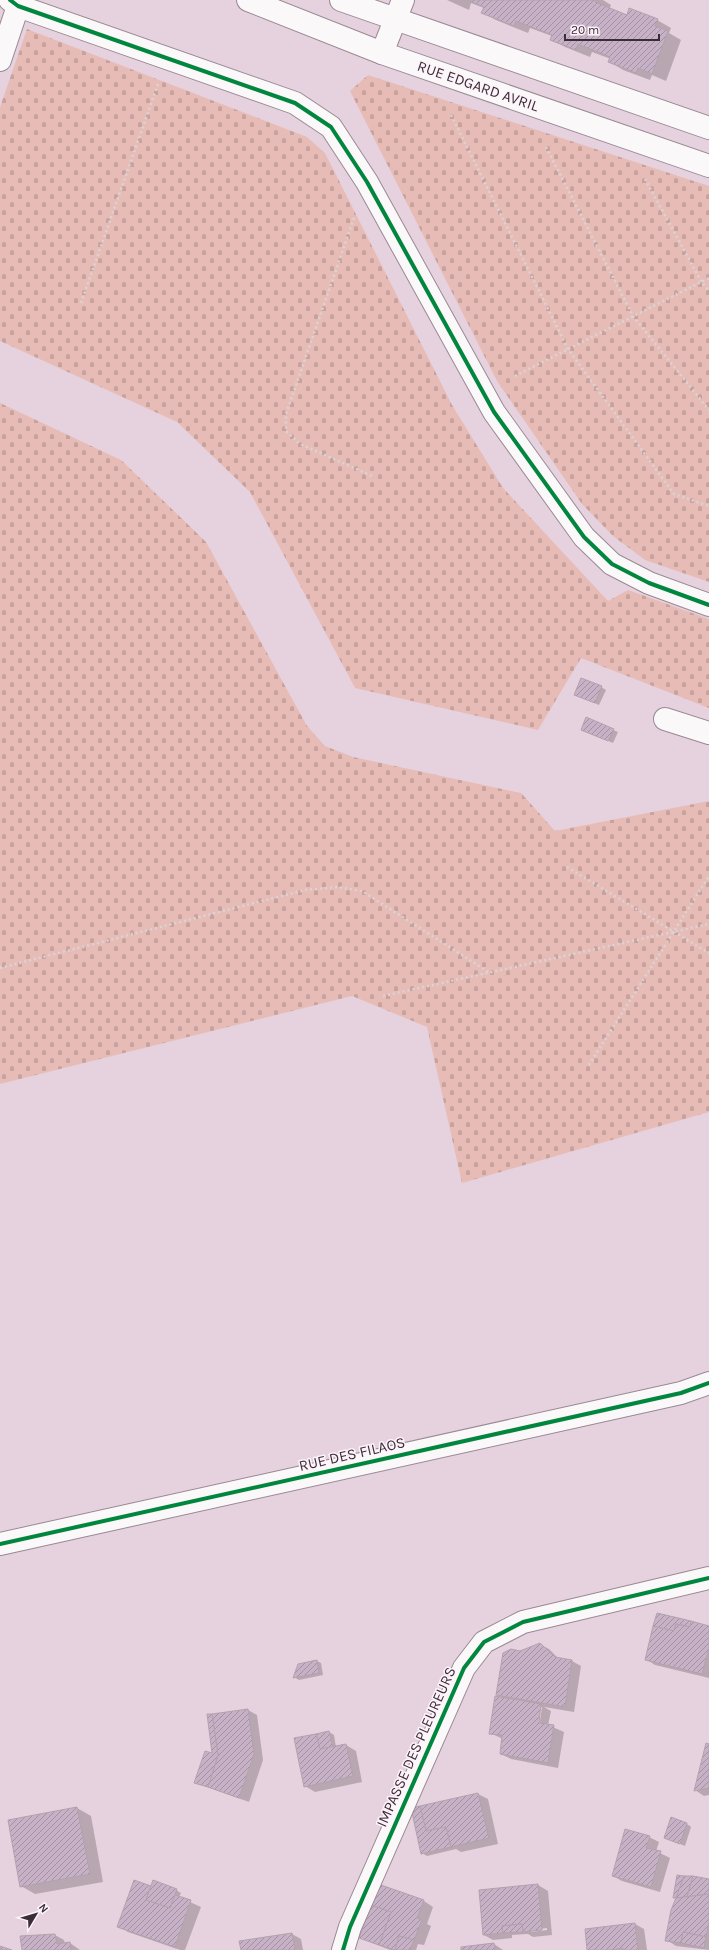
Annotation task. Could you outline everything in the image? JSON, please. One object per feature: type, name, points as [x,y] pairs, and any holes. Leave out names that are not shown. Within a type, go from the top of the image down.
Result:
[{"type":"street","name":"RUE EDGARD AVRIL","points":[[248,0],[382,53],[709,166]]},
{"type":"street","points":[[341,0],[709,128]]},
{"type":"street","points":[[382,53],[403,0]]},
{"type":"street","points":[[0,60],[14,3],[295,103],[331,127],[367,182],[494,412],[584,537],[612,564],[649,583],[709,605]]},
{"type":"street","points":[[665,719],[709,733]]},
{"type":"street","name":"RUE DES FILAOS","points":[[0,1544],[681,1393],[709,1383]]},
{"type":"street","name":"IMPASSE DES PLEUREURS","points":[[343,1950],[350,1927],[464,1668],[484,1642],[523,1622],[709,1578]]},
{"type":"path","points":[[81,303],[167,57]]},
{"type":"path","points":[[451,115],[568,350],[674,494],[709,506]]},
{"type":"path","points":[[546,147],[633,316],[709,410]]},
{"type":"path","points":[[645,179],[702,281],[709,290]]},
{"type":"path","points":[[367,182],[286,414],[286,431],[300,444],[372,476]]},
{"type":"path","points":[[515,376],[709,278]]},
{"type":"path","points":[[567,867],[709,954]]},
{"type":"path","points":[[589,1065],[709,876]]},
{"type":"path","points":[[0,968],[306,890],[338,887],[362,891],[490,972]]},
{"type":"path","points":[[383,996],[709,924]]},
{"type":"green space","points":[[27,29],[307,137],[325,153],[452,405],[503,488],[608,601],[628,590],[709,619],[709,708],[581,658],[538,730],[355,688],[250,492],[177,422],[0,341],[0,107]]},
{"type":"green space","points":[[368,75],[709,186],[709,582],[645,560],[613,536],[582,504],[497,381],[350,91]]},
{"type":"green space","points":[[0,403],[121,460],[206,542],[307,726],[325,746],[353,757],[521,793],[555,831],[709,801],[709,1112],[462,1183],[427,1027],[352,996],[0,1084]]},
{"type":"building","points":[[467,0],[596,0],[595,2],[627,15],[629,8],[658,19],[655,26],[668,31],[652,74],[638,68],[636,73],[608,62],[610,57],[578,44],[576,50],[550,40],[552,35],[516,21],[514,26],[481,13],[484,7]]},
{"type":"building","points":[[581,678],[602,686],[595,703],[574,695]]},
{"type":"building","points":[[586,717],[614,729],[608,741],[581,730]]},
{"type":"building","points":[[657,1613],[691,1621],[690,1627],[676,1624],[674,1631],[653,1626]]},
{"type":"building","points":[[691,1621],[709,1626],[709,1648],[702,1674],[645,1660],[653,1626],[674,1631],[676,1624],[690,1627]]},
{"type":"building","points":[[540,1643],[555,1657],[572,1660],[565,1707],[496,1695],[503,1653],[511,1649],[520,1651]]},
{"type":"building","points":[[317,1660],[319,1673],[293,1678],[298,1664]]},
{"type":"building","points":[[495,1696],[541,1704],[539,1723],[554,1725],[548,1763],[500,1754],[502,1735],[489,1734]]},
{"type":"building","points":[[248,1709],[254,1754],[239,1798],[208,1787],[218,1755],[212,1714]]},
{"type":"building","points":[[207,1714],[212,1714],[218,1755],[208,1787],[194,1783],[205,1751],[212,1753]]},
{"type":"building","points":[[329,1731],[333,1747],[320,1749],[316,1734]]},
{"type":"building","points":[[316,1734],[320,1749],[346,1744],[353,1776],[304,1787],[294,1738]]},
{"type":"building","points":[[706,1743],[709,1744],[709,1788],[694,1791]]},
{"type":"building","points":[[478,1793],[489,1838],[451,1847],[446,1827],[426,1831],[420,1806]]},
{"type":"building","points":[[420,1806],[426,1831],[446,1827],[451,1847],[421,1854],[411,1808]]},
{"type":"building","points":[[77,1807],[90,1874],[20,1887],[8,1820]]},
{"type":"building","points":[[671,1817],[687,1823],[680,1844],[664,1838]]},
{"type":"building","points":[[625,1829],[650,1836],[646,1848],[661,1851],[651,1887],[612,1876]]},
{"type":"building","points":[[677,1875],[684,1876],[676,1898],[673,1898]]},
{"type":"building","points":[[684,1876],[693,1876],[687,1897],[676,1898]]},
{"type":"building","points":[[693,1876],[709,1879],[709,1894],[687,1897]]},
{"type":"building","points":[[134,1880],[151,1886],[146,1900],[170,1908],[175,1895],[191,1900],[175,1947],[117,1927]]},
{"type":"building","points":[[153,1880],[177,1889],[170,1908],[146,1900]]},
{"type":"building","points":[[538,1884],[542,1930],[523,1932],[522,1924],[502,1926],[503,1933],[483,1935],[479,1890]]},
{"type":"building","points":[[381,1885],[424,1900],[417,1918],[422,1920],[414,1940],[399,1936],[395,1950],[379,1945],[391,1912],[371,1905]]},
{"type":"building","points":[[709,1894],[709,1922],[706,1937],[683,1932],[681,1943],[665,1941],[671,1910],[676,1898]]},
{"type":"building","points":[[371,1905],[391,1912],[379,1945],[359,1938]]},
{"type":"building","points":[[635,1923],[638,1950],[623,1950],[623,1948],[610,1950],[587,1950],[585,1929]]},
{"type":"building","points":[[522,1924],[523,1932],[503,1933],[502,1926]]},
{"type":"building","points":[[683,1932],[706,1937],[704,1948],[681,1943]]},
{"type":"building","points":[[292,1933],[295,1950],[241,1950],[239,1941]]},
{"type":"building","points":[[55,1934],[57,1944],[70,1942],[71,1950],[22,1950],[20,1936]]},
{"type":"building","points":[[399,1936],[414,1940],[410,1950],[395,1950]]},
{"type":"building","points":[[494,1943],[495,1950],[461,1950],[461,1947]]},
{"type":"building","points":[[0,1946],[12,1950],[0,1950]]},
{"type":"cycle path","points":[[10,0],[18,6],[295,103],[331,127],[367,182],[494,412],[584,537],[612,564],[649,583],[709,605]]},
{"type":"cycle path","points":[[0,1544],[681,1393],[709,1383]]},
{"type":"cycle path","points":[[343,1950],[350,1927],[464,1668],[484,1642],[523,1622],[709,1578]]}]
